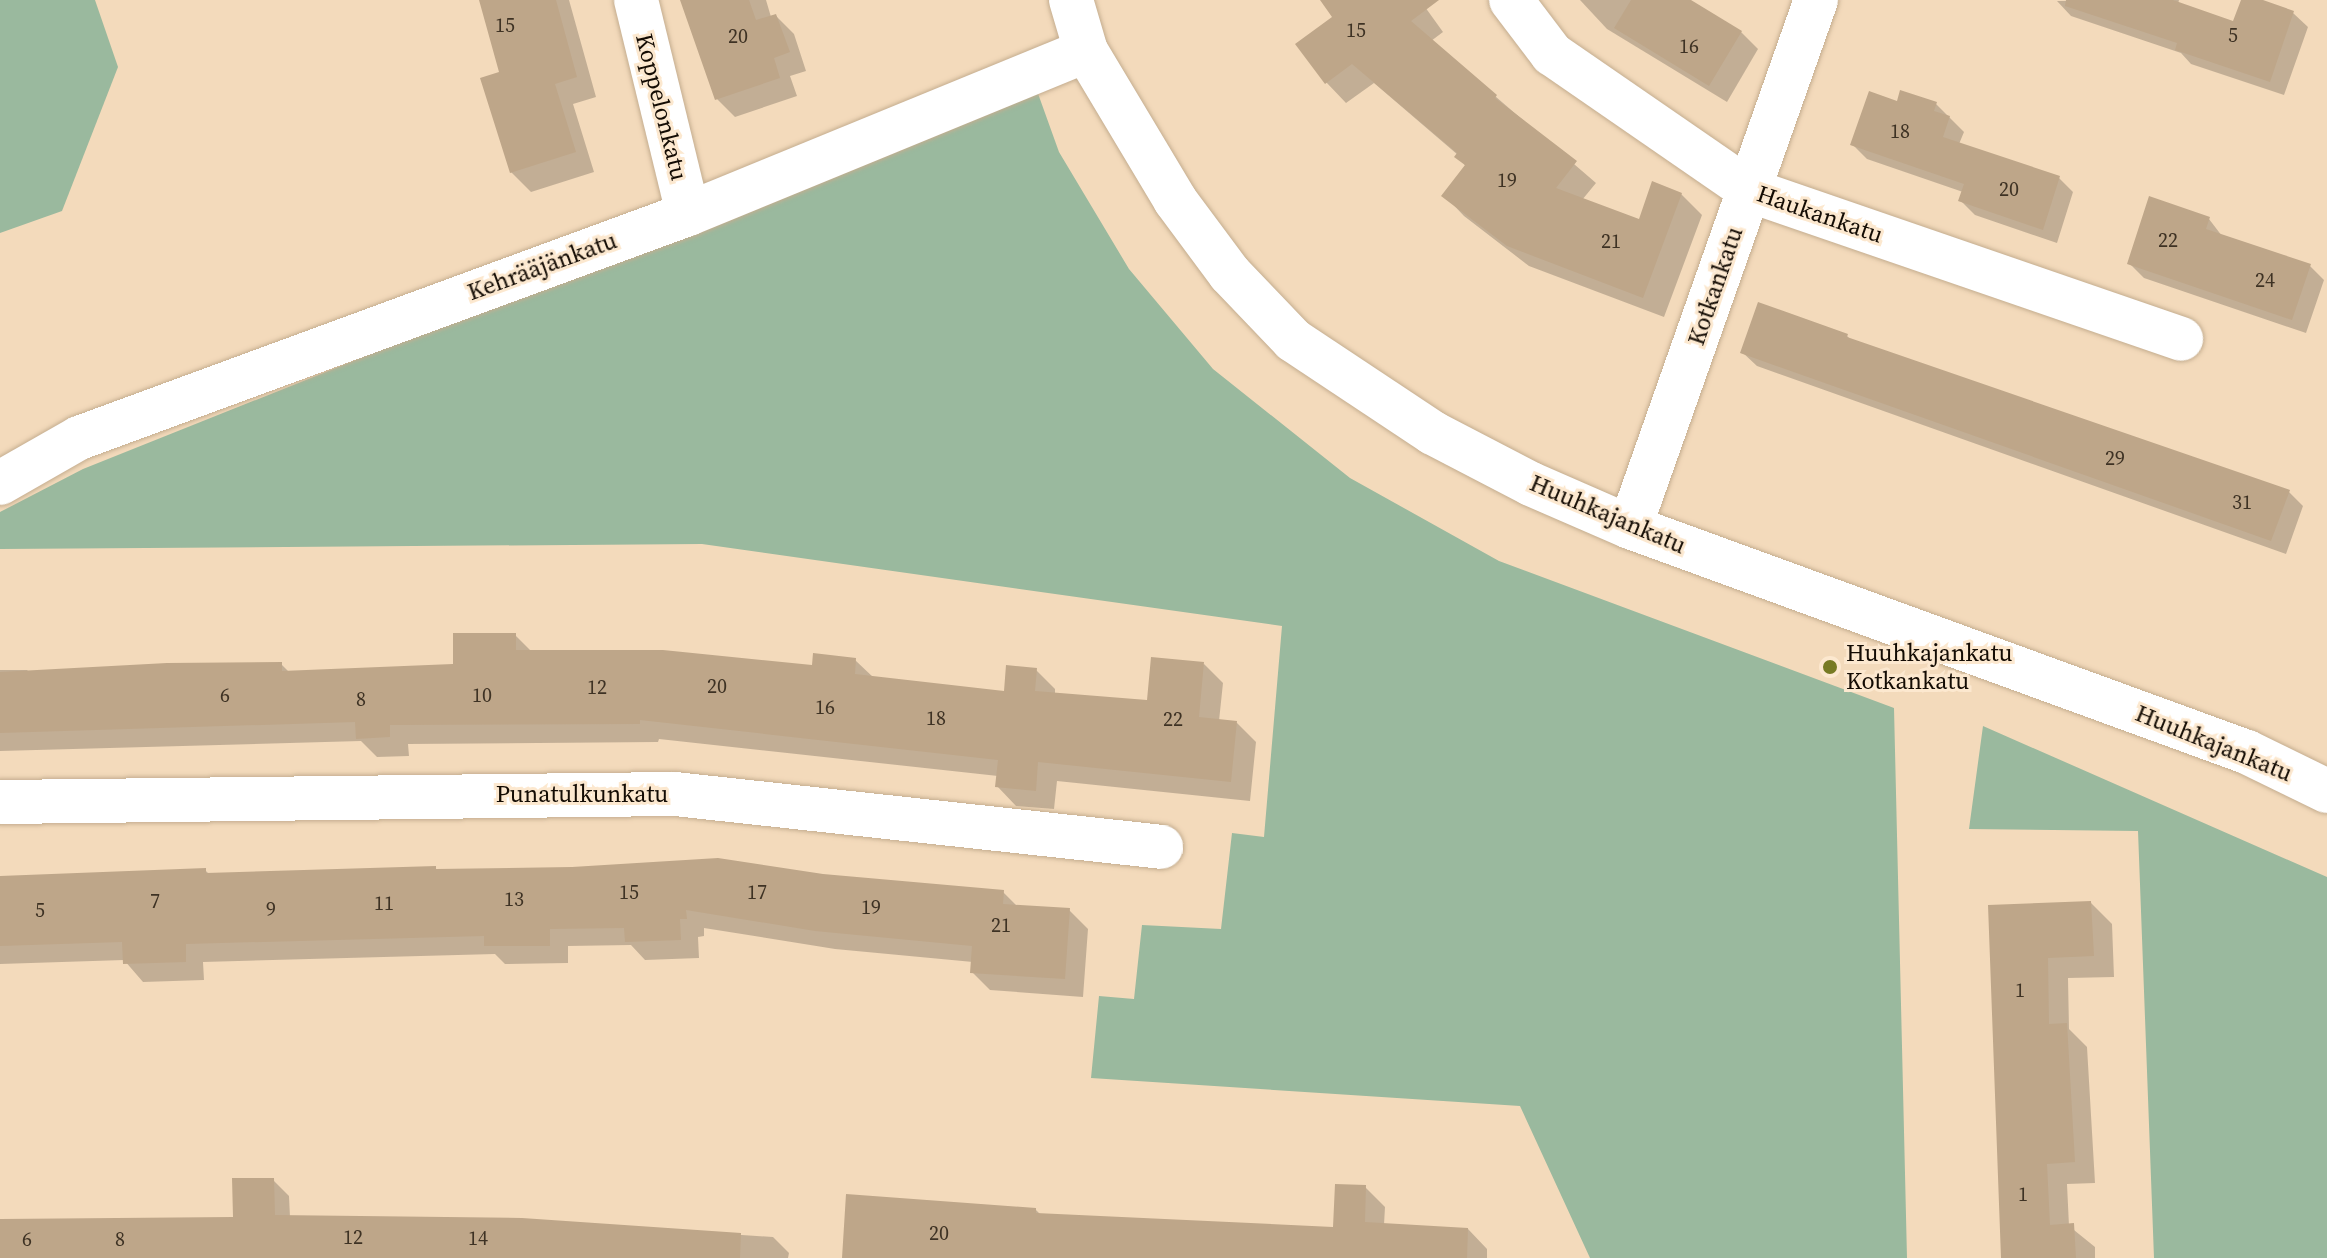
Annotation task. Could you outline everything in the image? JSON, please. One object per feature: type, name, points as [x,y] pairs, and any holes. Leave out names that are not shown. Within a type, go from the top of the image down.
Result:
[{"type":"street","name":"Koppelonkatu","points":[[636,0],[688,214]]},
{"type":"street","name":"Huuhkajankatu","points":[[1071,0],[1086,51],[1175,200],[1230,274],[1293,340],[1433,433],[1531,484],[1630,527],[2247,752],[2327,791]]},
{"type":"street","name":"Haukankatu","points":[[1511,0],[1552,54],[1749,190],[2181,339]]},
{"type":"street","name":"Kotkankatu","points":[[1630,527],[1816,0]]},
{"type":"street","name":"Kehrääjänkatu","points":[[0,483],[79,438],[688,214],[1086,51]]},
{"type":"street","name":"Punatulkunkatu","points":[[0,802],[675,794],[1161,847]]},
{"type":"green space","points":[[0,0],[95,0],[118,67],[62,211],[0,233]]},
{"type":"green space","points":[[1036,88],[1059,152],[1129,269],[1213,369],[1350,478],[1499,561],[1894,708],[1907,1258],[1590,1258],[1520,1106],[1091,1078],[1099,996],[1134,999],[1142,925],[1221,929],[1232,833],[1264,837],[1282,626],[702,544],[0,549],[0,512],[83,469]]},
{"type":"green space","points":[[1983,726],[2327,877],[2327,1258],[2154,1258],[2138,831],[1969,829]]},
{"type":"building","points":[[479,0],[556,0],[577,77],[555,84],[576,152],[510,173],[480,78],[499,72]]},
{"type":"building","points":[[680,0],[749,0],[756,20],[776,14],[790,52],[774,58],[780,78],[715,100]]},
{"type":"building","points":[[1320,0],[1439,0],[1411,21],[1497,95],[1495,98],[1577,161],[1556,188],[1639,219],[1652,181],[1682,193],[1643,298],[1507,246],[1441,196],[1465,165],[1454,157],[1457,153],[1352,64],[1325,84],[1295,44],[1332,17]]},
{"type":"building","points":[[1631,0],[1691,0],[1742,31],[1709,86],[1614,28]]},
{"type":"building","points":[[2066,0],[2173,0],[2233,21],[2241,0],[2263,0],[2294,11],[2270,82],[2175,50],[2177,43],[2065,6]]},
{"type":"building","points":[[1900,90],[1937,102],[1934,111],[1950,116],[1943,137],[2060,176],[2043,230],[1958,201],[1964,184],[1850,145],[1869,91],[1897,101]]},
{"type":"building","points":[[2149,196],[2210,217],[2206,229],[2311,264],[2292,320],[2127,264]]},
{"type":"building","points":[[1758,302],[1848,334],[1847,337],[2290,490],[2271,541],[1740,353]]},
{"type":"building","points":[[453,633],[516,633],[516,650],[663,650],[812,665],[813,653],[856,658],[855,674],[1004,691],[1006,665],[1037,668],[1035,691],[1147,700],[1151,657],[1204,662],[1199,717],[1237,721],[1231,782],[1038,762],[1036,791],[995,787],[998,760],[640,720],[640,724],[390,725],[390,737],[356,739],[355,722],[0,733],[0,672],[167,663],[282,662],[282,671],[453,664]]},
{"type":"building","points":[[718,858],[823,874],[1004,890],[1003,904],[1070,908],[1065,979],[970,973],[972,946],[815,931],[686,910],[687,919],[680,919],[681,940],[625,942],[624,928],[550,929],[550,946],[484,946],[484,936],[186,944],[186,962],[123,964],[122,942],[0,946],[0,876],[206,868],[206,873],[436,866],[436,869],[572,867]]},
{"type":"building","points":[[2091,901],[2094,956],[2048,958],[2049,1024],[2067,1023],[2075,1162],[2047,1164],[2050,1225],[2074,1223],[2076,1258],[2001,1258],[1988,905]]},
{"type":"building","points":[[232,1178],[274,1178],[275,1215],[522,1218],[741,1233],[740,1258],[0,1258],[0,1219],[233,1217]]},
{"type":"building","points":[[1335,1184],[1366,1185],[1365,1222],[1468,1228],[1467,1258],[842,1258],[846,1194],[1036,1208],[1036,1213],[1333,1227]]},
{"type":"place","name":"Huuhkajankatu Kotkankatu","points":[[1830,667]]}]
